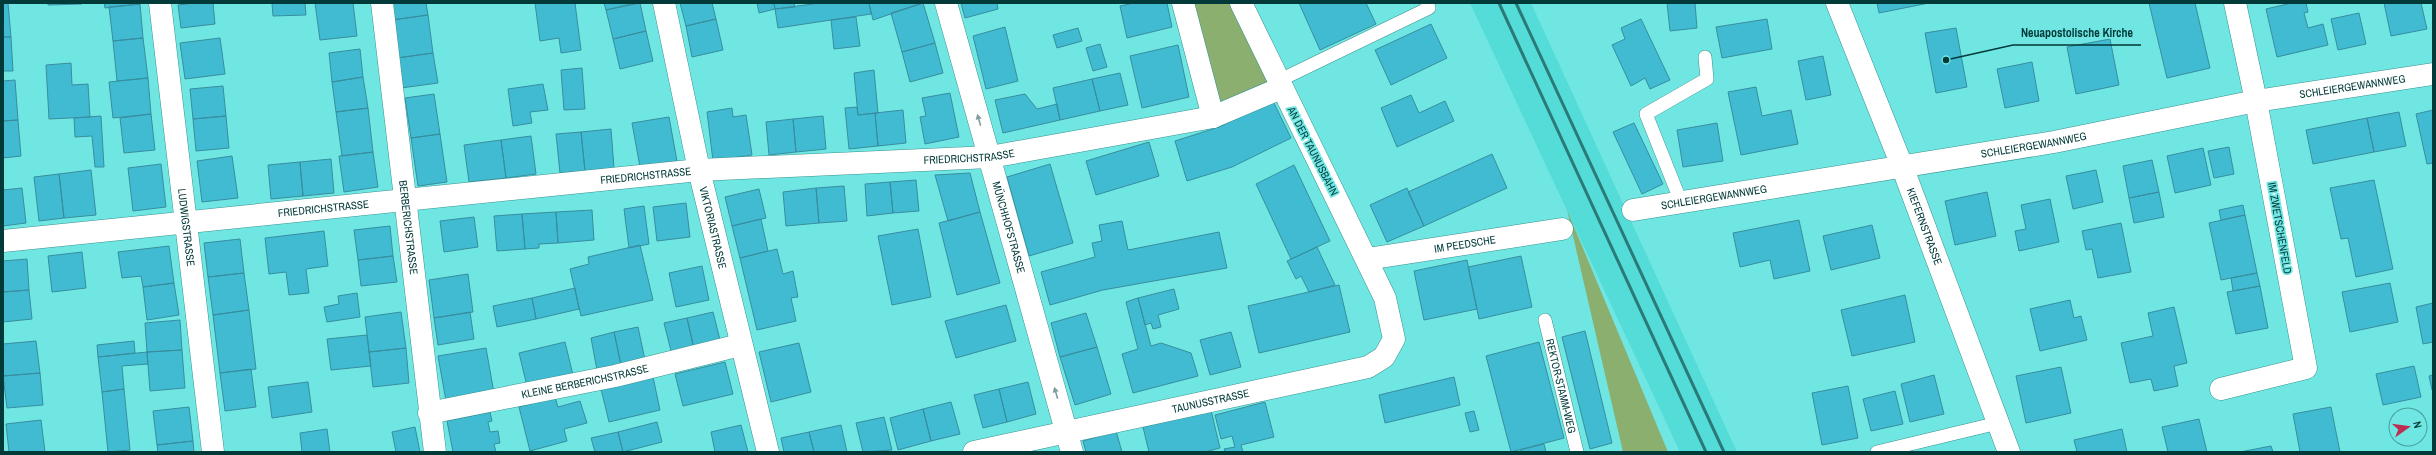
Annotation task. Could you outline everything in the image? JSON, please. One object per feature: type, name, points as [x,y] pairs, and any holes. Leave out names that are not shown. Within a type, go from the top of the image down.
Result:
[{"type":"street","name":"LUDWIGSTRASSE","points":[[160,3],[213,452]]},
{"type":"street","name":"BERBERICHSTRASSE","points":[[382,3],[404,200],[436,412],[435,452]]},
{"type":"street","name":"VIKTORIASTRASSE","points":[[664,3],[699,170],[740,345],[768,452]]},
{"type":"street","name":"MÜNCHHOFSTRASSE","points":[[946,3],[1072,452]]},
{"type":"street","points":[[1183,3],[1213,117]]},
{"type":"street","name":"AN DER TAUNUSBAHN","points":[[1241,3],[1385,298]]},
{"type":"street","name":"KIEFERNSTRASSE","points":[[1837,3],[1902,166],[2009,452]]},
{"type":"street","name":"IM ZWETSCHENFELD","points":[[2221,389],[2306,368],[2256,101],[2235,3]]},
{"type":"street","name":"SCHLEIERGEWANNWEG","points":[[1632,210],[2054,142],[2256,101],[2433,74]]},
{"type":"street","name":"FRIEDRICHSTRASSE","points":[[3,241],[699,170],[990,157],[1213,117],[1280,84]]},
{"type":"street","name":"IM PEEDSCHE","points":[[1367,259],[1562,229]]},
{"type":"street","name":"TAUNUSSTRASSE","points":[[974,452],[1066,430],[1368,367],[1384,357],[1394,338],[1385,298]]},
{"type":"street","name":"KLEINE BERBERICHSTRASSE","points":[[436,412],[615,376],[740,345]]},
{"type":"lane","points":[[1280,84],[1429,8],[1427,3]]},
{"type":"lane","points":[[1682,202],[1646,114],[1707,80],[1705,57]]},
{"type":"lane","name":"REKTOR-STAMM-WEG","points":[[1545,320],[1577,452]]},
{"type":"lane","points":[[1877,452],[1998,423]]},
{"type":"shaded area","points":[[1470,3],[1531,3],[1737,452],[1680,452]]},
{"type":"green space","points":[[1183,3],[1241,3],[1281,88],[1213,117]]},
{"type":"green space","points":[[1567,210],[1668,452],[1623,452]]},
{"type":"building","points":[[3,3],[8,3],[11,37],[3,37]]},
{"type":"building","points":[[48,3],[82,3],[82,4],[48,5]]},
{"type":"building","points":[[104,3],[140,3],[140,4],[105,8]]},
{"type":"building","points":[[213,3],[215,24],[181,28],[178,5]]},
{"type":"building","points":[[272,3],[305,3],[306,15],[273,16]]},
{"type":"building","points":[[315,3],[353,3],[357,36],[320,40]]},
{"type":"building","points":[[389,3],[426,3],[428,15],[392,20]]},
{"type":"building","points":[[535,3],[575,3],[581,50],[561,53],[559,38],[540,41]]},
{"type":"building","points":[[604,3],[636,3],[606,10]]},
{"type":"building","points":[[640,3],[646,31],[613,39],[606,10]]},
{"type":"building","points":[[680,3],[712,3],[716,19],[686,26]]},
{"type":"building","points":[[757,3],[774,3],[775,9],[759,13]]},
{"type":"building","points":[[774,3],[794,3],[795,7],[775,9]]},
{"type":"building","points":[[820,3],[869,3],[871,14],[778,28],[775,9]]},
{"type":"building","points":[[869,3],[923,3],[873,20]]},
{"type":"building","points":[[923,3],[935,43],[902,52],[891,13]]},
{"type":"building","points":[[961,3],[997,3],[998,9],[965,18]]},
{"type":"building","points":[[1134,3],[1167,3],[1172,27],[1127,38],[1120,6]]},
{"type":"building","points":[[1299,3],[1366,3],[1376,24],[1320,50]]},
{"type":"building","points":[[1667,3],[1695,3],[1697,28],[1670,31]]},
{"type":"building","points":[[1877,3],[1929,3],[1879,13]]},
{"type":"building","points":[[2149,3],[2195,3],[2210,68],[2167,78]]},
{"type":"building","points":[[2292,3],[2306,3],[2308,12],[2304,13],[2308,28],[2323,24],[2328,45],[2277,57],[2266,9]]},
{"type":"building","points":[[2384,3],[2421,3],[2427,29],[2391,36]]},
{"type":"building","points":[[140,4],[143,38],[113,41],[109,7]]},
{"type":"building","points":[[2359,13],[2366,44],[2338,50],[2331,19]]},
{"type":"building","points":[[428,15],[433,53],[397,58],[392,20]]},
{"type":"building","points":[[856,17],[860,46],[834,49],[831,20]]},
{"type":"building","points":[[716,19],[723,50],[692,57],[686,26]]},
{"type":"building","points":[[1641,19],[1670,80],[1650,89],[1645,78],[1631,86],[1612,45],[1625,39],[1621,28]]},
{"type":"building","points":[[1767,19],[1772,49],[1722,58],[1716,27]]},
{"type":"building","points":[[1431,24],[1447,58],[1391,85],[1375,50]]},
{"type":"building","points":[[1005,27],[1018,81],[986,89],[973,36]]},
{"type":"building","points":[[1078,28],[1082,41],[1057,48],[1053,35]]},
{"type":"building","points":[[1956,28],[1967,87],[1936,93],[1925,33]]},
{"type":"building","points":[[646,31],[653,61],[620,69],[613,39]]},
{"type":"building","points":[[3,37],[11,37],[13,71],[3,71]]},
{"type":"building","points":[[143,38],[148,78],[117,81],[113,41]]},
{"type":"building","points":[[220,38],[225,74],[185,79],[180,43]]},
{"type":"building","points":[[2110,39],[2119,85],[2076,94],[2067,47]]},
{"type":"building","points":[[935,43],[943,73],[910,82],[902,52]]},
{"type":"building","points":[[1100,44],[1107,67],[1093,71],[1086,48]]},
{"type":"building","points":[[1178,45],[1189,97],[1142,108],[1130,56]]},
{"type":"building","points":[[360,49],[363,77],[332,82],[329,53]]},
{"type":"building","points":[[433,53],[438,83],[401,88],[397,58]]},
{"type":"building","points":[[1823,56],[1831,95],[1806,100],[1798,61]]},
{"type":"building","points":[[2032,62],[2039,101],[2005,108],[1997,69]]},
{"type":"building","points":[[71,63],[72,85],[88,84],[90,117],[49,119],[46,65]]},
{"type":"building","points":[[582,68],[585,109],[564,110],[561,70]]},
{"type":"building","points":[[874,70],[878,113],[858,115],[854,73]]},
{"type":"building","points":[[1120,73],[1128,105],[1100,111],[1092,79]]},
{"type":"building","points":[[363,77],[368,108],[336,112],[332,82]]},
{"type":"building","points":[[148,78],[151,114],[113,118],[109,82]]},
{"type":"building","points":[[1092,79],[1100,111],[1060,120],[1053,88]]},
{"type":"building","points":[[15,80],[18,120],[3,121],[3,81]]},
{"type":"building","points":[[543,84],[548,110],[530,112],[532,123],[513,126],[508,89]]},
{"type":"building","points":[[223,86],[226,116],[193,119],[190,89]]},
{"type":"building","points":[[1756,87],[1762,116],[1791,110],[1798,144],[1741,155],[1728,92]]},
{"type":"building","points":[[950,93],[959,137],[925,144],[920,117],[926,116],[922,98]]},
{"type":"building","points":[[434,94],[440,134],[411,138],[405,98]]},
{"type":"building","points":[[1025,94],[1037,109],[1057,104],[1060,120],[1003,133],[995,100]]},
{"type":"building","points":[[1411,95],[1419,113],[1445,101],[1454,121],[1397,147],[1381,108]]},
{"type":"building","points":[[1273,101],[1291,138],[1232,167],[1187,181],[1175,141],[1219,127]]},
{"type":"building","points":[[857,107],[858,115],[875,113],[878,146],[849,149],[845,108]]},
{"type":"building","points":[[368,108],[373,152],[342,156],[336,112]]},
{"type":"building","points":[[732,108],[733,117],[746,115],[752,155],[713,161],[707,112]]},
{"type":"building","points":[[903,110],[906,143],[878,146],[875,113]]},
{"type":"building","points":[[2433,110],[2433,163],[2427,164],[2416,114]]},
{"type":"building","points":[[2399,112],[2406,146],[2374,152],[2367,118]]},
{"type":"building","points":[[151,114],[155,150],[124,153],[120,118]]},
{"type":"building","points":[[101,116],[104,167],[95,167],[92,136],[75,137],[74,118]]},
{"type":"building","points":[[226,116],[229,148],[196,151],[193,119]]},
{"type":"building","points":[[823,116],[826,149],[796,152],[793,119]]},
{"type":"building","points":[[669,117],[677,161],[640,167],[632,123]]},
{"type":"building","points":[[2367,118],[2374,152],[2313,164],[2306,130]]},
{"type":"building","points":[[793,119],[796,152],[769,155],[766,122]]},
{"type":"building","points":[[18,120],[21,156],[3,158],[3,121]]},
{"type":"building","points":[[1634,123],[1663,184],[1642,194],[1613,132]]},
{"type":"building","points":[[1717,123],[1723,161],[1683,167],[1677,130]]},
{"type":"building","points":[[611,129],[614,168],[585,171],[581,132]]},
{"type":"building","points":[[581,132],[585,171],[560,173],[556,134]]},
{"type":"building","points":[[440,134],[447,182],[418,186],[411,138]]},
{"type":"building","points":[[531,136],[536,174],[506,178],[501,140]]},
{"type":"building","points":[[501,140],[506,178],[469,182],[464,145]]},
{"type":"building","points":[[1149,142],[1159,176],[1096,195],[1086,161]]},
{"type":"building","points":[[2229,147],[2234,174],[2214,178],[2208,151]]},
{"type":"building","points":[[2203,148],[2211,185],[2175,193],[2167,156]]},
{"type":"building","points":[[373,152],[378,187],[344,192],[339,156]]},
{"type":"building","points":[[1492,154],[1507,188],[1424,226],[1408,192]]},
{"type":"building","points":[[232,156],[238,198],[202,202],[197,161]]},
{"type":"building","points":[[331,159],[334,193],[303,196],[300,162]]},
{"type":"building","points":[[2152,160],[2159,192],[2129,198],[2123,166]]},
{"type":"building","points":[[300,162],[303,196],[271,199],[268,165]]},
{"type":"building","points":[[161,164],[166,207],[133,211],[128,168]]},
{"type":"building","points":[[1050,164],[1073,243],[1029,256],[1007,177]]},
{"type":"building","points":[[1294,165],[1330,241],[1291,259],[1256,184]]},
{"type":"building","points":[[91,170],[96,215],[64,218],[59,174]]},
{"type":"building","points":[[2096,170],[2103,202],[2073,209],[2066,176]]},
{"type":"building","points":[[970,173],[980,212],[948,221],[935,175]]},
{"type":"building","points":[[59,174],[64,218],[39,221],[34,177]]},
{"type":"building","points":[[916,180],[919,211],[893,213],[890,182]]},
{"type":"building","points":[[2374,180],[2393,269],[2356,277],[2348,238],[2341,239],[2330,188]]},
{"type":"building","points":[[890,182],[893,213],[867,216],[865,184]]},
{"type":"building","points":[[844,186],[847,221],[819,223],[816,188]]},
{"type":"building","points":[[22,188],[26,223],[3,226],[3,190]]},
{"type":"building","points":[[816,188],[819,223],[786,226],[783,192]]},
{"type":"building","points":[[1407,188],[1424,226],[1387,242],[1370,205]]},
{"type":"building","points":[[759,189],[766,218],[732,226],[725,197]]},
{"type":"building","points":[[1987,192],[1996,236],[1955,245],[1945,201]]},
{"type":"building","points":[[2159,192],[2164,217],[2134,223],[2129,198]]},
{"type":"building","points":[[2050,199],[2059,242],[2019,251],[2015,231],[2026,229],[2021,205]]},
{"type":"building","points":[[686,203],[690,237],[657,241],[653,207]]},
{"type":"building","points":[[2243,205],[2245,215],[2221,220],[2219,210]]},
{"type":"building","points":[[644,206],[649,244],[629,248],[624,209]]},
{"type":"building","points":[[592,210],[594,240],[558,243],[556,212]]},
{"type":"building","points":[[556,212],[558,243],[539,244],[539,248],[525,249],[522,214]]},
{"type":"building","points":[[980,212],[1000,283],[957,295],[939,223]]},
{"type":"building","points":[[522,214],[525,249],[497,251],[494,216]]},
{"type":"building","points":[[2245,215],[2257,273],[2221,280],[2209,223]]},
{"type":"building","points":[[474,217],[478,247],[444,252],[440,221]]},
{"type":"building","points":[[761,219],[768,251],[740,258],[732,226]]},
{"type":"building","points":[[1799,220],[1810,271],[1774,279],[1770,260],[1740,267],[1733,233]]},
{"type":"building","points":[[1122,221],[1128,250],[1219,232],[1227,268],[1103,290],[1050,305],[1041,272],[1095,257],[1092,243],[1102,241],[1099,225]]},
{"type":"building","points":[[2121,223],[2131,272],[2098,278],[2092,249],[2086,250],[2082,231]]},
{"type":"building","points":[[1872,225],[1880,258],[1831,270],[1823,236]]},
{"type":"building","points":[[390,226],[393,256],[358,260],[354,230]]},
{"type":"building","points":[[918,229],[931,297],[892,305],[878,236]]},
{"type":"building","points":[[324,231],[328,266],[306,269],[309,293],[289,295],[286,272],[269,274],[265,238]]},
{"type":"building","points":[[240,239],[244,273],[208,277],[204,243]]},
{"type":"building","points":[[640,245],[653,300],[581,316],[570,269],[589,264],[588,257]]},
{"type":"building","points":[[169,246],[174,283],[143,287],[141,276],[122,278],[118,252]]},
{"type":"building","points":[[1317,247],[1335,285],[1309,292],[1301,276],[1296,279],[1287,261]]},
{"type":"building","points":[[777,249],[783,274],[793,271],[798,297],[791,298],[796,321],[757,330],[740,258]]},
{"type":"building","points":[[82,252],[86,288],[52,292],[48,256]]},
{"type":"building","points":[[393,256],[397,282],[361,286],[358,260]]},
{"type":"building","points":[[1521,256],[1532,307],[1479,319],[1468,267]]},
{"type":"building","points":[[27,259],[29,290],[3,292],[3,261]]},
{"type":"building","points":[[1467,260],[1477,309],[1424,320],[1414,271]]},
{"type":"building","points":[[702,266],[709,300],[676,307],[669,273]]},
{"type":"building","points":[[244,273],[249,310],[213,315],[208,277]]},
{"type":"building","points":[[2257,273],[2260,286],[2233,291],[2231,278]]},
{"type":"building","points":[[468,274],[473,312],[434,318],[429,280]]},
{"type":"building","points":[[174,283],[179,315],[147,320],[143,287]]},
{"type":"building","points":[[2390,283],[2398,322],[2350,332],[2342,292]]},
{"type":"building","points":[[1339,285],[1350,332],[1259,353],[1248,306]]},
{"type":"building","points":[[2260,286],[2268,328],[2236,334],[2227,292]]},
{"type":"building","points":[[575,288],[579,309],[536,319],[532,298]]},
{"type":"building","points":[[1174,289],[1179,309],[1158,315],[1161,327],[1153,329],[1151,323],[1145,325],[1138,298]]},
{"type":"building","points":[[29,290],[32,319],[3,322],[3,292]]},
{"type":"building","points":[[357,293],[360,317],[327,322],[324,307],[339,304],[338,296]]},
{"type":"building","points":[[1905,295],[1915,342],[1852,356],[1841,310]]},
{"type":"building","points":[[532,298],[536,319],[497,327],[493,306]]},
{"type":"building","points":[[1138,298],[1151,346],[1161,343],[1191,353],[1198,376],[1133,393],[1122,354],[1138,349],[1126,302]]},
{"type":"building","points":[[2070,300],[2074,318],[2081,316],[2087,340],[2040,351],[2030,309]]},
{"type":"building","points":[[2433,303],[2433,342],[2423,344],[2416,307]]},
{"type":"building","points":[[1006,305],[1016,341],[956,358],[945,321]]},
{"type":"building","points":[[2174,307],[2187,363],[2174,366],[2178,386],[2154,391],[2151,379],[2130,383],[2121,343],[2153,336],[2148,313]]},
{"type":"building","points":[[249,310],[256,369],[220,373],[213,315]]},
{"type":"building","points":[[401,312],[406,348],[369,352],[365,317]]},
{"type":"building","points":[[470,312],[474,339],[438,345],[434,318]]},
{"type":"building","points":[[713,312],[721,344],[694,349],[687,318]]},
{"type":"building","points":[[1086,313],[1097,347],[1060,357],[1051,323]]},
{"type":"building","points":[[687,318],[694,349],[672,355],[664,323]]},
{"type":"building","points":[[180,320],[182,350],[147,352],[145,323]]},
{"type":"building","points":[[638,327],[645,360],[621,365],[614,332]]},
{"type":"building","points":[[1585,331],[1612,443],[1590,449],[1562,337]]},
{"type":"building","points":[[614,332],[621,365],[597,370],[591,338]]},
{"type":"building","points":[[1231,332],[1241,367],[1210,375],[1200,340]]},
{"type":"building","points":[[367,335],[371,366],[331,370],[327,339]]},
{"type":"building","points":[[36,341],[40,373],[3,376],[3,344]]},
{"type":"building","points":[[134,341],[135,353],[98,357],[97,345]]},
{"type":"building","points":[[565,342],[573,375],[527,386],[519,353]]},
{"type":"building","points":[[1539,342],[1564,438],[1511,452],[1486,356]]},
{"type":"building","points":[[799,343],[811,392],[771,402],[759,352]]},
{"type":"building","points":[[1097,347],[1111,394],[1075,405],[1060,357]]},
{"type":"building","points":[[406,348],[409,383],[373,387],[369,352]]},
{"type":"building","points":[[486,348],[494,393],[446,401],[438,356]]},
{"type":"building","points":[[182,350],[185,388],[150,391],[147,352]]},
{"type":"building","points":[[147,352],[148,364],[122,366],[124,389],[102,392],[98,357]]},
{"type":"building","points":[[725,362],[733,394],[683,406],[675,374]]},
{"type":"building","points":[[2414,366],[2421,397],[2383,405],[2376,374]]},
{"type":"building","points":[[2061,367],[2071,413],[2026,423],[2016,376]]},
{"type":"building","points":[[251,369],[256,407],[225,411],[220,373]]},
{"type":"building","points":[[40,373],[43,405],[7,408],[3,376]]},
{"type":"building","points":[[1934,375],[1944,414],[1910,422],[1901,384]]},
{"type":"building","points":[[2433,375],[2433,389],[2432,390],[2429,376]]},
{"type":"building","points":[[653,377],[660,410],[609,422],[601,389]]},
{"type":"building","points":[[1454,377],[1460,405],[1385,423],[1379,395]]},
{"type":"building","points":[[308,382],[312,412],[272,418],[268,387]]},
{"type":"building","points":[[1028,382],[1036,414],[1007,422],[999,389]]},
{"type":"building","points":[[1848,386],[1858,438],[1822,445],[1812,393]]},
{"type":"building","points":[[124,389],[130,450],[108,452],[102,392]]},
{"type":"building","points":[[999,389],[1007,422],[983,428],[974,395]]},
{"type":"building","points":[[1895,391],[1903,424],[1871,431],[1863,399]]},
{"type":"building","points":[[555,397],[558,407],[580,401],[587,423],[564,429],[567,441],[530,451],[519,407]]},
{"type":"building","points":[[951,402],[960,434],[931,441],[923,409]]},
{"type":"building","points":[[1265,402],[1274,437],[1241,445],[1243,452],[1225,452],[1224,449],[1235,447],[1232,436],[1221,439],[1215,415]]},
{"type":"building","points":[[189,407],[193,441],[157,445],[153,411]]},
{"type":"building","points":[[2331,407],[2340,452],[2300,452],[2293,414]]},
{"type":"building","points":[[923,409],[931,441],[898,450],[890,418]]},
{"type":"building","points":[[1211,410],[1220,448],[1205,452],[1149,452],[1143,427]]},
{"type":"building","points":[[1474,411],[1479,430],[1470,432],[1465,413]]},
{"type":"building","points":[[490,412],[492,421],[488,422],[490,432],[498,431],[500,443],[494,444],[496,452],[453,452],[447,421]]},
{"type":"building","points":[[884,417],[892,450],[863,452],[856,423]]},
{"type":"building","points":[[2199,419],[2207,452],[2168,452],[2162,427]]},
{"type":"building","points":[[41,420],[45,452],[9,452],[6,424]]},
{"type":"building","points":[[657,422],[662,442],[623,452],[618,432]]},
{"type":"building","points":[[741,425],[748,452],[715,452],[711,432]]},
{"type":"building","points":[[841,425],[847,452],[814,452],[809,432]]},
{"type":"building","points":[[415,427],[420,452],[396,452],[392,432]]},
{"type":"building","points":[[327,429],[330,452],[302,452],[300,433]]},
{"type":"building","points":[[2122,429],[2127,452],[2077,452],[2074,440]]},
{"type":"building","points":[[1116,431],[1122,452],[1086,452],[1083,441]]},
{"type":"building","points":[[618,432],[623,452],[595,452],[591,438]]},
{"type":"building","points":[[809,432],[814,452],[784,452],[781,438]]},
{"type":"building","points":[[193,441],[194,452],[158,452],[157,445]]},
{"type":"building","points":[[1544,444],[1546,452],[1521,452],[1520,450]]},
{"type":"building","points":[[2271,446],[2273,452],[2240,452]]},
{"type":"railway","points":[[1499,3],[1706,452]]},
{"type":"railway","points":[[1516,3],[1724,452]]},
{"type":"place","name":"Neuapostolische Kirche","points":[[1946,60]]}]
